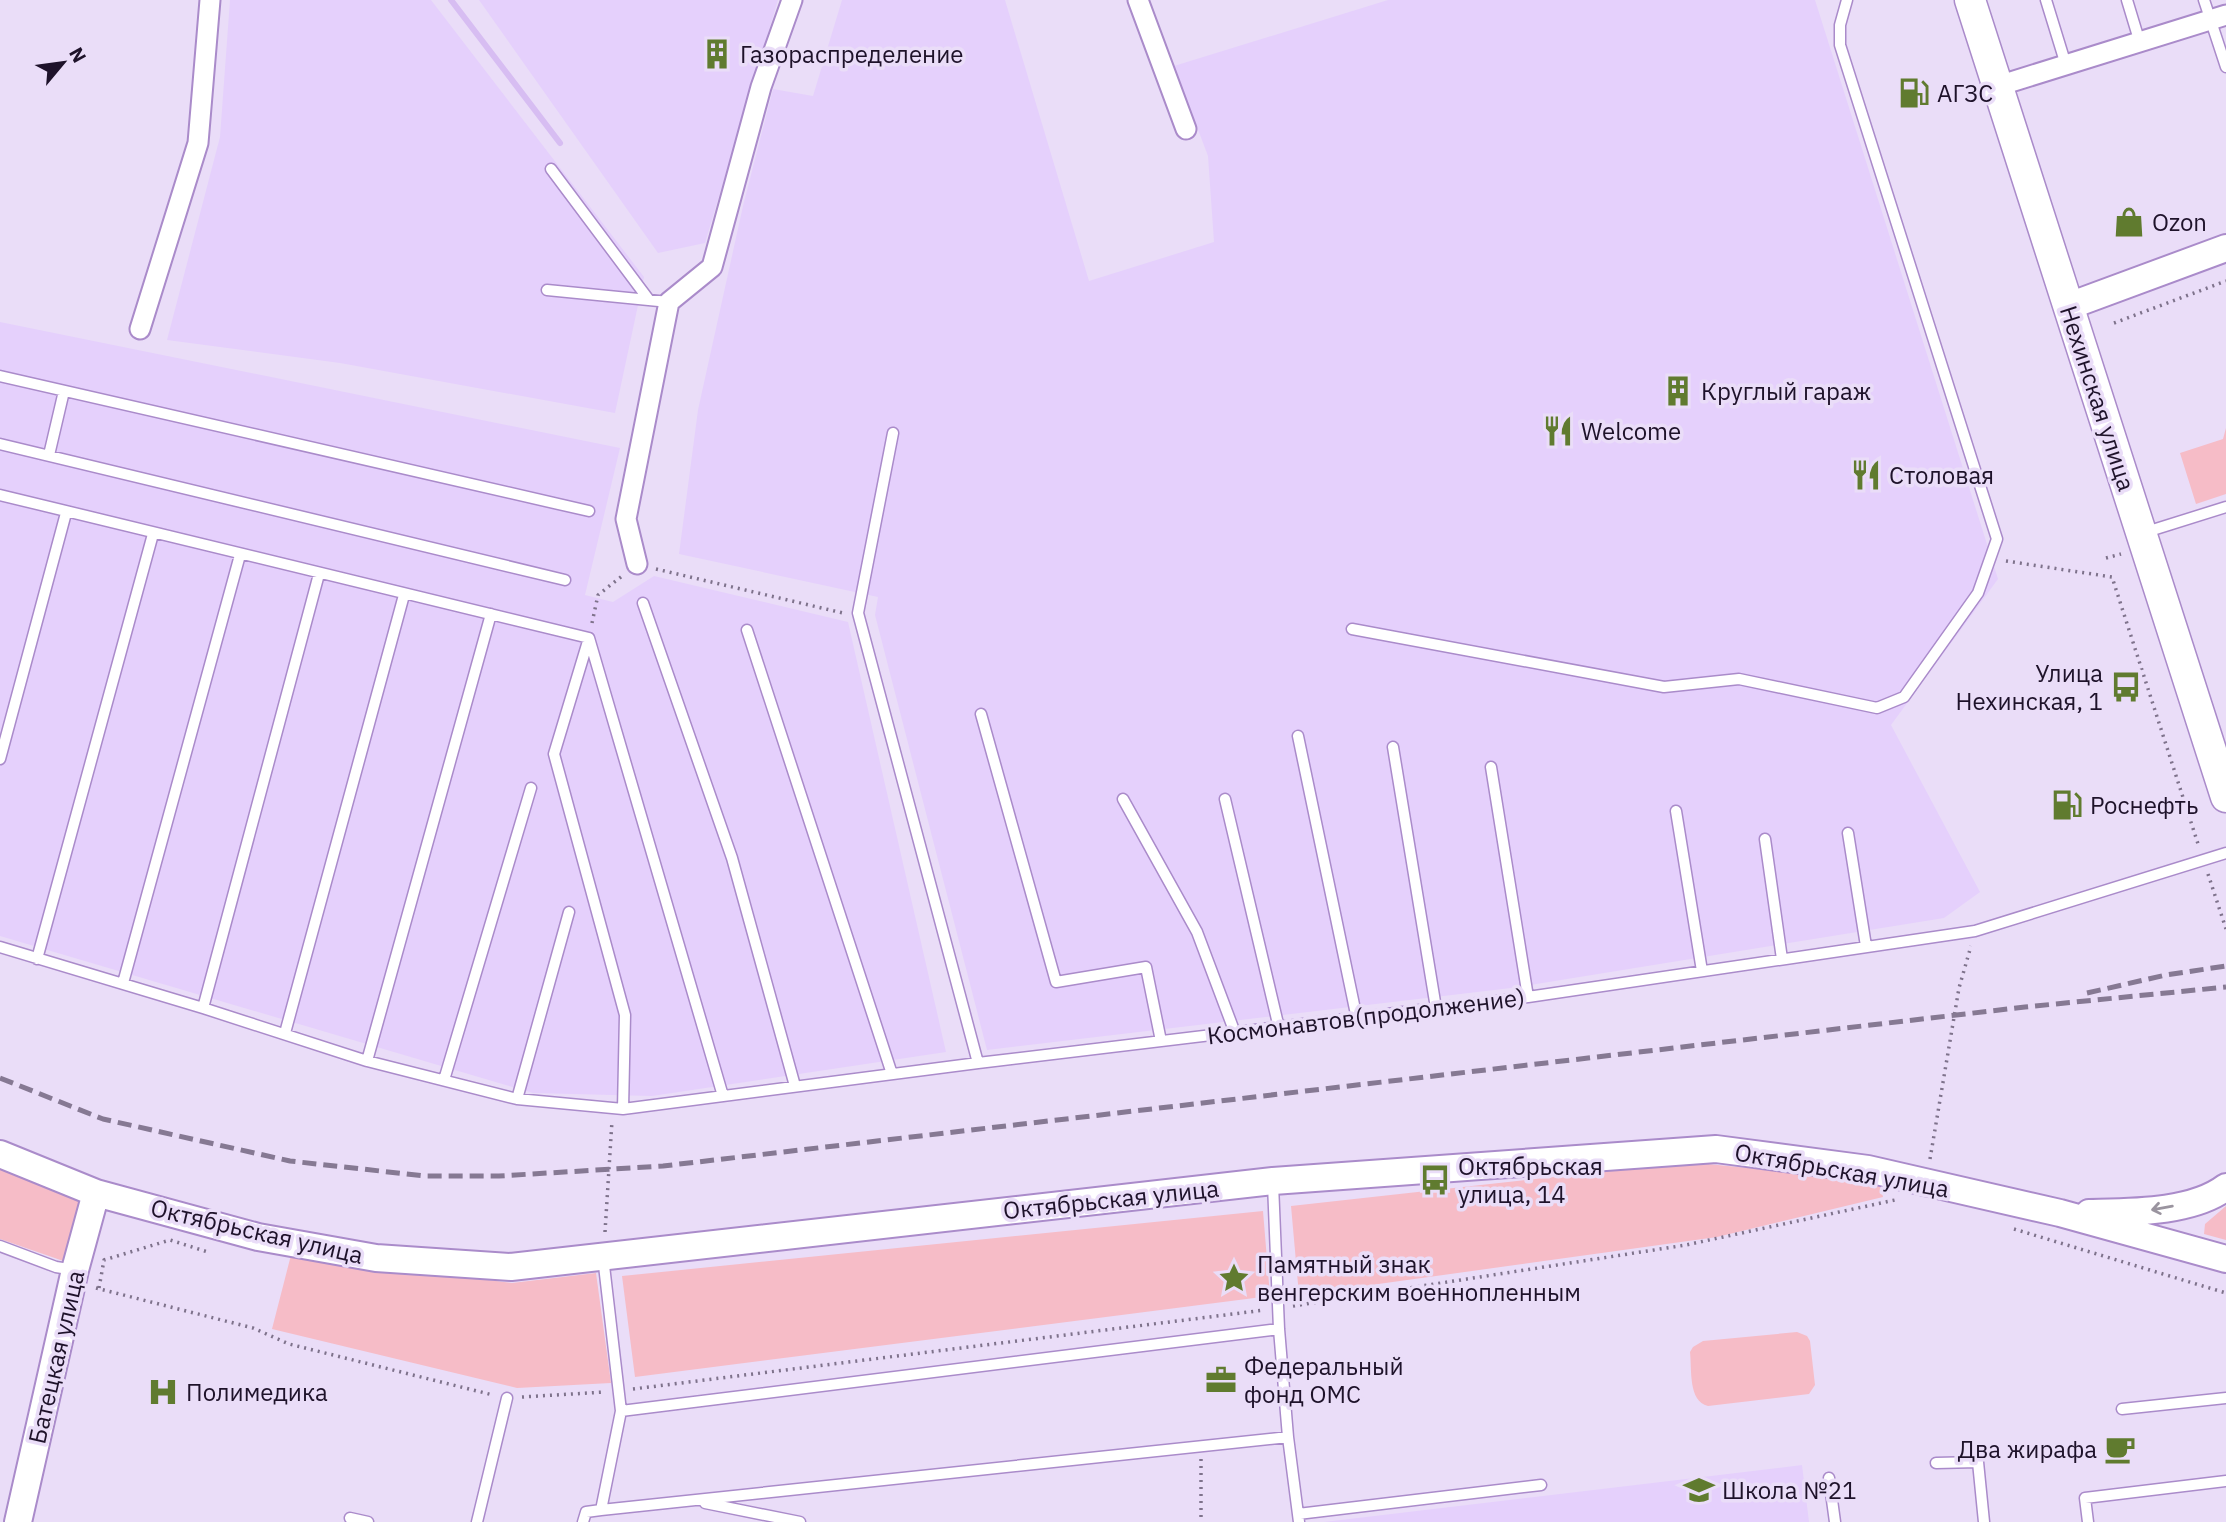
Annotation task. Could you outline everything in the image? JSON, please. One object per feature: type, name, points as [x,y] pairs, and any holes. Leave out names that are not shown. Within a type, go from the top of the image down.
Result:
[{"type":"main road","name":"Нехинская улица","points":[[1970,0],[2226,797]]},
{"type":"main road","points":[[2069,306],[2226,248]]},
{"type":"main road","name":"Октябрьская улица","points":[[0,1154],[96,1192],[258,1237],[376,1258],[511,1267],[1273,1181],[1716,1149],[1868,1169],[2060,1213],[2226,1259]]},
{"type":"main road","points":[[2060,1213],[2142,1212],[2192,1203],[2226,1187]]},
{"type":"main road","name":"Батецкая улица","points":[[18,1522],[75,1270],[96,1192]]},
{"type":"street","points":[[140,329],[198,142],[210,0]]},
{"type":"street","points":[[637,564],[626,519],[659,301],[712,267],[761,87],[792,0]]},
{"type":"street","points":[[1138,0],[1186,129]]},
{"type":"street","points":[[1998,86],[2218,17]]},
{"type":"lane","points":[[1352,629],[1664,687],[1739,679],[1877,708],[1904,697],[1978,593],[1997,539],[1840,45],[1840,25],[1847,0]]},
{"type":"lane","points":[[2046,0],[2067,65]]},
{"type":"lane","points":[[2127,0],[2140,43]]},
{"type":"lane","points":[[2204,0],[2218,17],[2226,67]]},
{"type":"lane","points":[[551,169],[659,301]]},
{"type":"lane","points":[[547,290],[659,301]]},
{"type":"lane","points":[[0,376],[589,511]]},
{"type":"lane","points":[[49,455],[64,391]]},
{"type":"lane","points":[[893,433],[859,616],[978,1062]]},
{"type":"lane","points":[[0,444],[565,580]]},
{"type":"lane","points":[[0,495],[589,638]]},
{"type":"lane","points":[[2141,534],[2226,506]]},
{"type":"lane","points":[[0,760],[66,513]]},
{"type":"lane","points":[[37,959],[153,534]]},
{"type":"lane","points":[[123,983],[240,555]]},
{"type":"lane","points":[[203,1008],[319,574]]},
{"type":"lane","points":[[285,1033],[404,595]]},
{"type":"lane","points":[[643,603],[732,858],[795,1086]]},
{"type":"lane","points":[[367,1061],[491,614]]},
{"type":"lane","points":[[747,630],[892,1074]]},
{"type":"lane","points":[[589,638],[723,1096]]},
{"type":"lane","points":[[589,638],[554,754],[625,1015],[618,1109]]},
{"type":"lane","points":[[981,714],[1056,982],[1146,967],[1161,1041]]},
{"type":"lane","points":[[1298,736],[1357,1019]]},
{"type":"lane","points":[[1393,747],[1437,1009]]},
{"type":"lane","points":[[1492,767],[1528,996]]},
{"type":"lane","points":[[444,1080],[531,788]]},
{"type":"lane","points":[[1123,799],[1197,932],[1235,1033]]},
{"type":"lane","points":[[1225,799],[1279,1028]]},
{"type":"lane","points":[[1676,811],[1702,971]]},
{"type":"lane","points":[[1848,832],[1866,946]]},
{"type":"lane","points":[[1765,839],[1782,958]]},
{"type":"lane","name":"Космонавтов(продолжение)","points":[[0,947],[285,1033],[367,1061],[517,1099],[618,1109],[978,1062],[1437,1009],[1975,931],[2226,853]]},
{"type":"lane","points":[[517,1099],[569,912]]},
{"type":"lane","points":[[1273,1181],[1279,1329],[1298,1518],[1541,1485]]},
{"type":"lane","points":[[0,1246],[56,1267],[75,1270]]},
{"type":"lane","points":[[601,1510],[621,1411],[603,1256]]},
{"type":"lane","points":[[621,1411],[1279,1329]]},
{"type":"lane","points":[[477,1522],[507,1398]]},
{"type":"lane","points":[[2122,1409],[2226,1398]]},
{"type":"lane","points":[[583,1522],[586,1512],[601,1510],[1288,1437]]},
{"type":"lane","points":[[1936,1463],[1978,1462],[1984,1522]]},
{"type":"lane","points":[[1829,1478],[1835,1522]]},
{"type":"lane","points":[[2088,1522],[2085,1499],[2226,1481]]},
{"type":"lane","points":[[694,1501],[800,1522]]},
{"type":"lane","points":[[350,1518],[368,1522]]},
{"type":"path","points":[[2114,323],[2226,281]]},
{"type":"path","points":[[1997,539],[2006,562],[2112,577],[2199,848]]},
{"type":"path","points":[[589,638],[598,595],[637,564],[859,616]]},
{"type":"path","points":[[2207,872],[2226,929]]},
{"type":"path","points":[[1926,1183],[1959,988],[1975,931]]},
{"type":"path","points":[[603,1256],[618,1109]]},
{"type":"path","points":[[208,1252],[170,1240],[104,1260],[99,1288],[253,1328],[289,1344],[507,1398],[619,1391],[1279,1308],[1686,1245],[1897,1199]]},
{"type":"path","points":[[2014,1229],[2226,1293]]},
{"type":"path","points":[[1200,1447],[1201,1522]]},
{"type":"shaded area","points":[[230,0],[431,0],[644,277],[615,413],[340,363],[167,340],[220,137]]},
{"type":"shaded area","points":[[479,0],[778,0],[705,243],[658,253]]},
{"type":"shaded area","points":[[842,0],[1005,0],[1089,281],[1214,242],[1208,156],[1174,66],[1388,0],[1815,0],[1998,579],[1891,725],[1980,892],[1944,918],[1511,988],[987,1050],[875,615],[878,597],[679,554],[698,410],[743,206],[773,89],[813,96]]},
{"type":"shaded area","points":[[0,322],[620,448],[585,595],[613,602],[654,576],[848,622],[946,1052],[652,1096],[533,1093],[0,936]]},
{"type":"shaded area","points":[[2226,428],[2226,494],[2196,504],[2180,453],[2223,439]]},
{"type":"shaded area","points":[[1688,1162],[1879,1181],[1883,1197],[1717,1237],[1299,1295],[1291,1206]]},
{"type":"shaded area","points":[[0,1163],[87,1197],[72,1264],[0,1239]]},
{"type":"shaded area","points":[[2226,1206],[2226,1240],[2204,1234],[2205,1224]]},
{"type":"shaded area","points":[[1263,1211],[1270,1296],[635,1377],[622,1276]]},
{"type":"shaded area","points":[[291,1255],[512,1283],[596,1273],[611,1383],[517,1388],[272,1329]]},
{"type":"shaded area","points":[[1797,1332],[1807,1336],[1810,1341],[1815,1385],[1809,1394],[1708,1406],[1697,1398],[1691,1376],[1690,1352],[1693,1347],[1703,1341]]},
{"type":"shaded area","name":"Школа №21","points":[[1802,1465],[1809,1522],[1324,1522],[1644,1484]]},
{"type":"waterway","points":[[451,0],[560,143]]},
{"type":"railway","points":[[2087,993],[2166,975],[2226,966]]},
{"type":"railway","points":[[0,1078],[103,1119],[290,1161],[425,1176],[499,1176],[663,1166],[2025,1007],[2226,987]]},
{"type":"place","name":"Газораспределение","points":[[717,54]]},
{"type":"place","name":"АГЗС","points":[[1914,93]]},
{"type":"place","name":"Ozon","points":[[2129,222]]},
{"type":"place","name":"Круглый гараж","points":[[1678,391]]},
{"type":"place","name":"Welcome","points":[[1558,431]]},
{"type":"place","name":"Столовая","points":[[1866,475]]},
{"type":"place","name":"Улица Нехинская, 1","points":[[2126,687]]},
{"type":"place","name":"Роснефть","points":[[2067,805]]},
{"type":"place","name":"Октябрьская улица, 14","points":[[1435,1180]]},
{"type":"place","name":"Памятный знак венгерским военнопленным","points":[[1234,1278]]},
{"type":"place","name":"Федеральный фонд ОМС","points":[[1221,1380]]},
{"type":"place","name":"Полимедика","points":[[163,1392]]},
{"type":"place","name":"Два жирафа","points":[[2120,1449]]},
{"type":"place","name":"Школа №21","points":[[1699,1490]]}]
